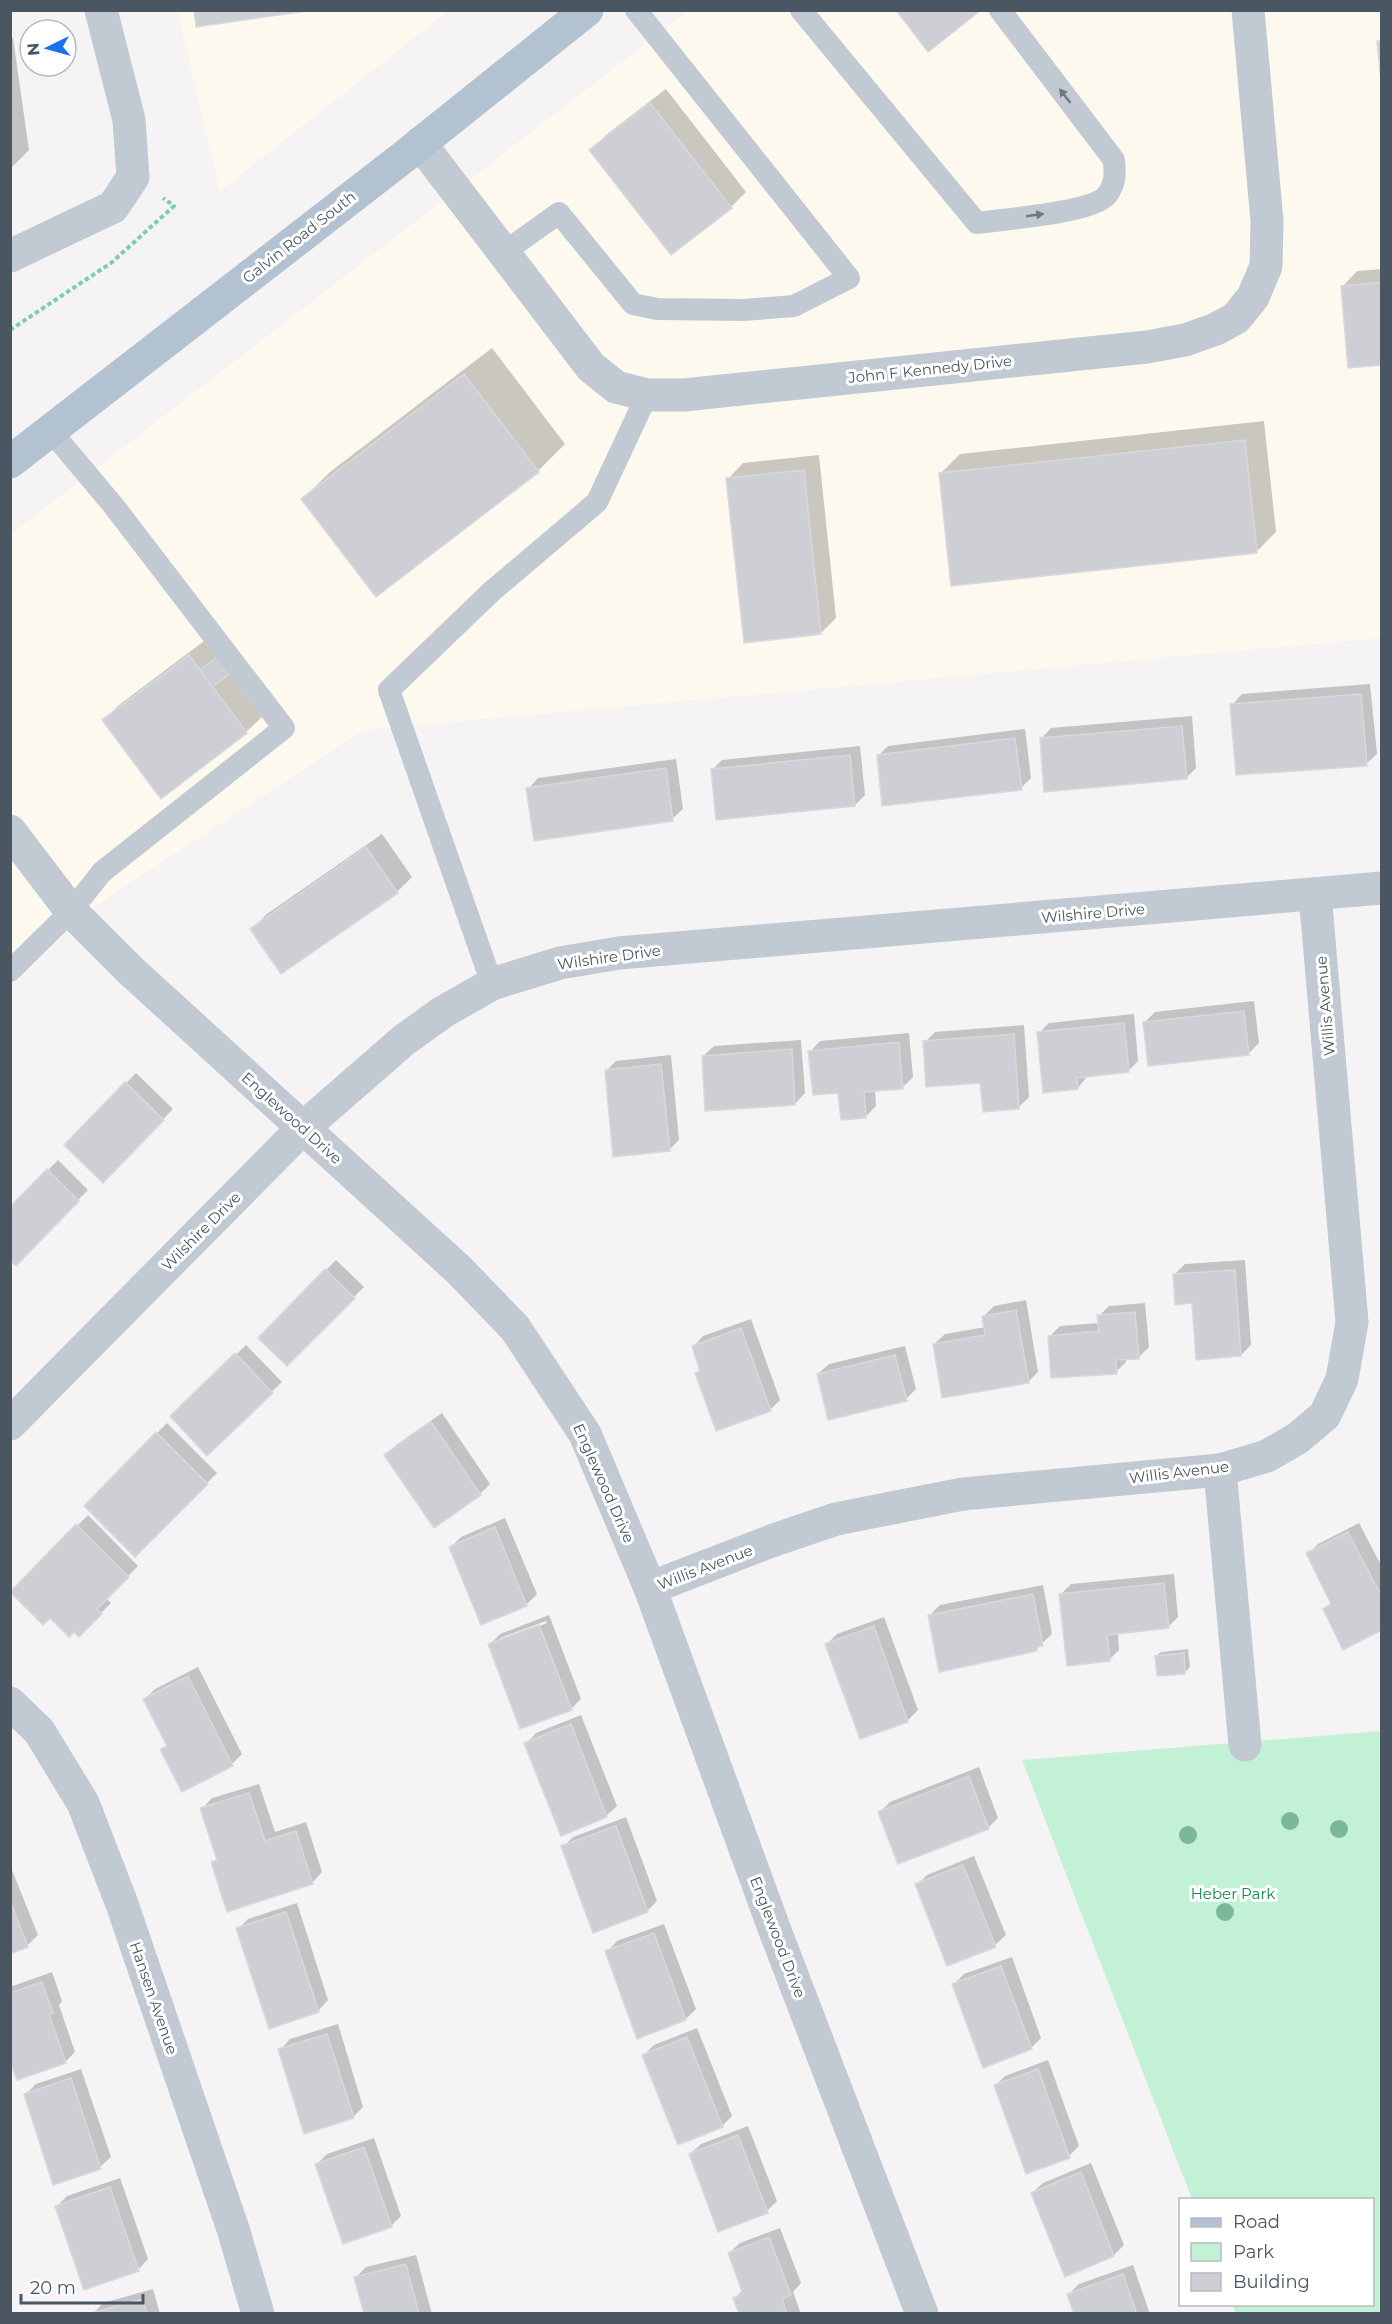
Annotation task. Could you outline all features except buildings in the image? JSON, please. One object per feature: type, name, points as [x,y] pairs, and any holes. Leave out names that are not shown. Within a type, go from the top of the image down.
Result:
[{"type":"main road","name":"Galvin Road South","points":[[10,462],[587,10]]},
{"type":"street","points":[[10,256],[113,207],[133,177],[129,120],[101,10]]},
{"type":"street","name":"John F Kennedy Drive","points":[[420,143],[591,368],[616,387],[647,395],[684,394],[1147,347],[1185,340],[1216,329],[1236,318],[1253,297],[1266,266],[1267,221],[1248,10]]},
{"type":"street","name":"Englewood Drive","points":[[10,831],[71,910],[130,970],[459,1270],[515,1328],[585,1434],[650,1588],[774,1928],[922,2313]]},
{"type":"street","name":"Wilshire Drive","points":[[10,1424],[303,1128],[404,1040],[443,1012],[492,984],[560,963],[619,953],[1382,888]]},
{"type":"street","name":"Willis Avenue","points":[[650,1588],[774,1540],[836,1519],[963,1494],[1220,1470],[1267,1456],[1298,1438],[1325,1415],[1342,1379],[1352,1322],[1315,894]]},
{"type":"street","points":[[1220,1470],[1245,1745]]},
{"type":"street","name":"Hansen Avenue","points":[[10,1703],[39,1731],[83,1803],[130,1926],[234,2232],[258,2313]]},
{"type":"lane","points":[[504,253],[559,213],[633,304],[657,309],[743,310],[794,306],[849,278],[636,10]]},
{"type":"lane","points":[[801,10],[977,223],[1086,207],[1106,197],[1116,181],[1114,160],[1000,10]]},
{"type":"lane","points":[[492,984],[389,690],[491,592],[597,502],[647,395]]},
{"type":"lane","points":[[10,970],[71,910],[102,872],[284,728],[113,505],[50,430]]},
{"type":"path","points":[[10,330],[111,263],[174,206],[133,177]]},
{"type":"shaded area","points":[[177,10],[448,11],[220,191]]},
{"type":"shaded area","points":[[688,11],[1381,11],[1381,638],[364,730],[104,900],[11,981],[11,534]]},
{"type":"green space","name":"Heber Park","points":[[1381,1731],[1381,2313],[1236,2313],[1232,2306],[1374,2306],[1374,2198],[1192,2198],[1022,1760]]}]
